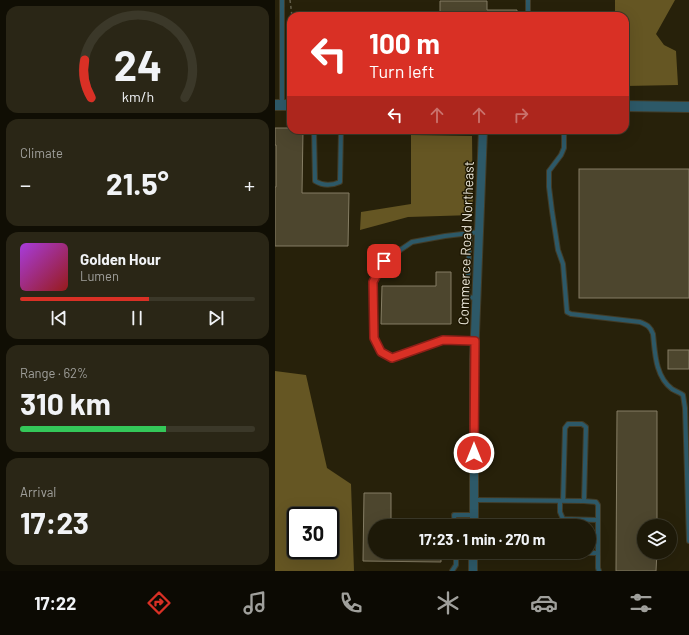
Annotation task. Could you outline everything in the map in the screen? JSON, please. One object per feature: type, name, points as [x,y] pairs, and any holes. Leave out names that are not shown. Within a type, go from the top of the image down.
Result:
[{"type":"street","points":[[629,106],[689,107]]},
{"type":"street","name":"Commerce Road Northeast","points":[[474,519],[475,341],[483,134]]},
{"type":"street","points":[[473,559],[473,571]]},
{"type":"lane","points":[[282,0],[283,105]]},
{"type":"lane","points":[[528,0],[528,12]]},
{"type":"lane","points":[[314,134],[315,182],[321,185],[333,185],[340,182],[341,134]]},
{"type":"lane","points":[[564,134],[564,148],[561,155],[549,171],[549,187],[557,242],[563,264],[567,312],[571,314],[640,322],[648,325],[651,329],[657,367],[663,379],[672,389],[683,395],[685,408],[689,541]]},
{"type":"lane","points":[[475,341],[443,340],[392,358],[381,352],[374,338],[373,282],[384,261],[412,242],[479,232]]},
{"type":"lane","points":[[470,233],[467,296],[477,298]]},
{"type":"lane","points":[[584,501],[586,427],[582,424],[568,424],[565,428],[560,512],[563,519],[598,520]]},
{"type":"lane","points":[[474,500],[596,502],[598,505],[599,571]]},
{"type":"lane","points":[[454,519],[454,515],[474,515]]},
{"type":"lane","points":[[452,571],[456,565],[456,559]]},
{"type":"path","points":[[290,0],[292,12]]},
{"type":"shaded area","points":[[615,0],[675,0],[656,34],[664,45],[676,51],[678,85],[629,86],[629,12],[615,12]]},
{"type":"shaded area","points":[[411,135],[472,136],[473,215],[408,217],[360,230],[361,212],[411,204]]},
{"type":"shaded area","points":[[275,371],[306,375],[327,468],[351,484],[354,571],[275,571]]},
{"type":"building","points":[[440,1],[487,1],[487,10],[517,10],[517,12],[440,12]]},
{"type":"building","points":[[275,128],[287,128],[287,134],[303,134],[302,193],[349,193],[348,246],[275,246]]},
{"type":"building","points":[[579,169],[689,169],[689,298],[579,298]]},
{"type":"building","points":[[436,272],[451,272],[451,324],[381,324],[382,286],[436,286]]},
{"type":"building","points":[[668,350],[689,350],[689,369],[668,369]]},
{"type":"building","points":[[617,411],[657,411],[657,519],[637,519],[637,559],[657,559],[656,571],[616,571]]},
{"type":"building","points":[[364,493],[391,493],[391,519],[368,519],[368,559],[441,559],[441,562],[363,561]]},
{"type":"route","points":[[384,261],[373,282],[374,338],[381,352],[392,358],[443,340],[475,341],[474,453]]}]
